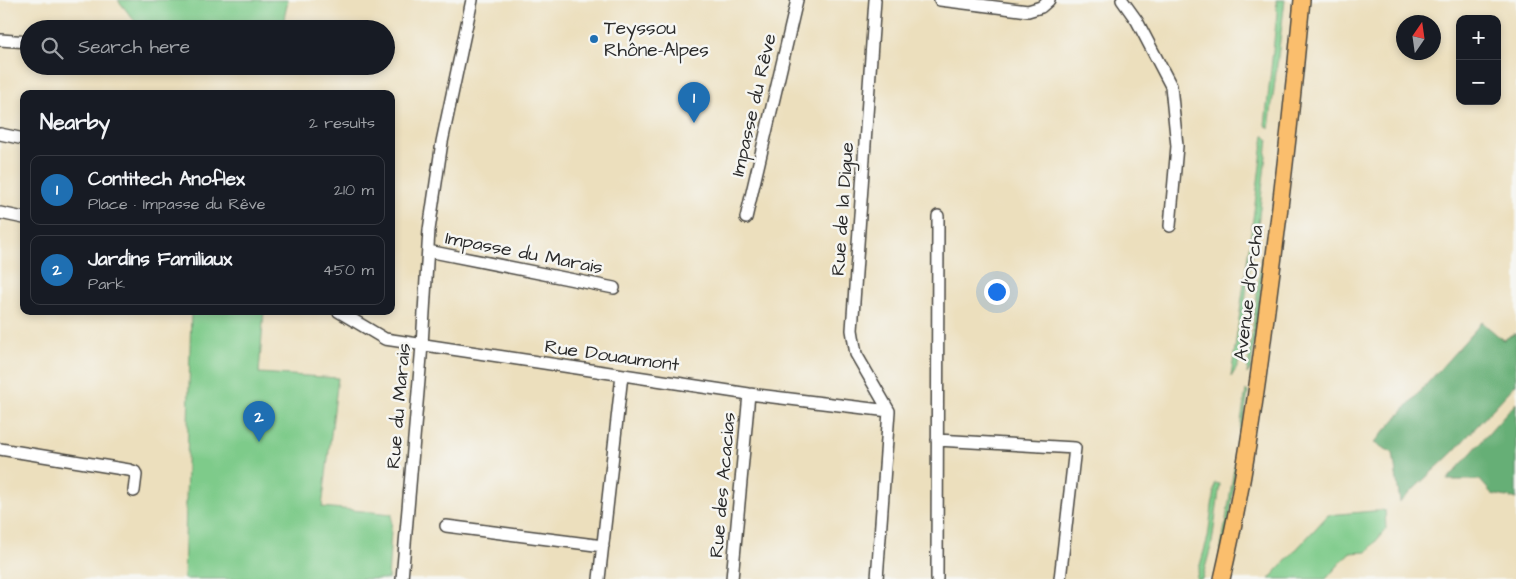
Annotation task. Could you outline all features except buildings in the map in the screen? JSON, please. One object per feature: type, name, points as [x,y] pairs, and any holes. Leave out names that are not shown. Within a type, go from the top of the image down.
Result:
[{"type":"main road","name":"Avenue d'Orcha","points":[[1222,579],[1235,524],[1259,377],[1290,124],[1300,4]]},
{"type":"street","name":"Rue du Marais","points":[[402,579],[422,345],[429,230],[442,142],[472,0]]},
{"type":"street","name":"Impasse du Rêve","points":[[746,218],[797,0]]},
{"type":"street","name":"Rue de la Digue","points":[[875,0],[852,330],[856,354],[889,411]]},
{"type":"street","points":[[940,0],[1028,10],[1041,7],[1049,0]]},
{"type":"street","points":[[1122,0],[1137,21],[1171,86],[1177,146],[1170,226]]},
{"type":"street","points":[[0,40],[20,41]]},
{"type":"street","points":[[0,134],[20,137]]},
{"type":"street","points":[[0,213],[20,217]]},
{"type":"street","points":[[936,579],[938,216]]},
{"type":"street","name":"Impasse du Marais","points":[[428,251],[614,288]]},
{"type":"street","name":"Rue Douaumont","points":[[345,315],[385,339],[749,394],[889,411]]},
{"type":"street","points":[[599,579],[622,375]]},
{"type":"street","name":"Rue des Acacias","points":[[732,579],[749,394]]},
{"type":"street","points":[[877,579],[889,411]]},
{"type":"street","points":[[937,440],[1076,448],[1060,579]]},
{"type":"street","points":[[0,449],[129,470],[135,472],[136,475],[134,491]]},
{"type":"street","points":[[446,526],[603,546]]},
{"type":"green space","points":[[118,0],[288,0],[284,20],[134,20]]},
{"type":"green space","points":[[1276,0],[1285,0],[1269,129],[1265,125],[1277,13]]},
{"type":"green space","points":[[1264,135],[1268,139],[1257,233],[1248,277],[1238,366],[1231,377],[1252,226]]},
{"type":"green space","points":[[1262,254],[1265,254],[1251,368],[1247,374]]},
{"type":"green space","points":[[191,315],[264,315],[259,373],[338,378],[322,507],[392,514],[388,579],[184,579]]},
{"type":"green space","points":[[1482,322],[1503,340],[1516,333],[1516,384],[1452,453],[1400,502],[1393,453],[1374,443]]},
{"type":"green space","points":[[1246,390],[1248,392],[1229,525],[1217,569],[1229,502]]},
{"type":"green space","points":[[1516,403],[1516,499],[1492,494],[1480,480],[1447,480]]},
{"type":"green space","points":[[1215,483],[1220,484],[1212,543],[1202,579],[1196,579],[1208,537]]},
{"type":"green space","points":[[1385,510],[1386,529],[1367,552],[1349,553],[1326,579],[1269,579],[1328,515]]},
{"type":"place","name":"Teyssou Rhône-Alpes","points":[[594,39]]},
{"type":"place","name":"Contitech Anoflex","points":[[694,123]]},
{"type":"place","name":"Jardins Familiaux","points":[[259,442]]}]
